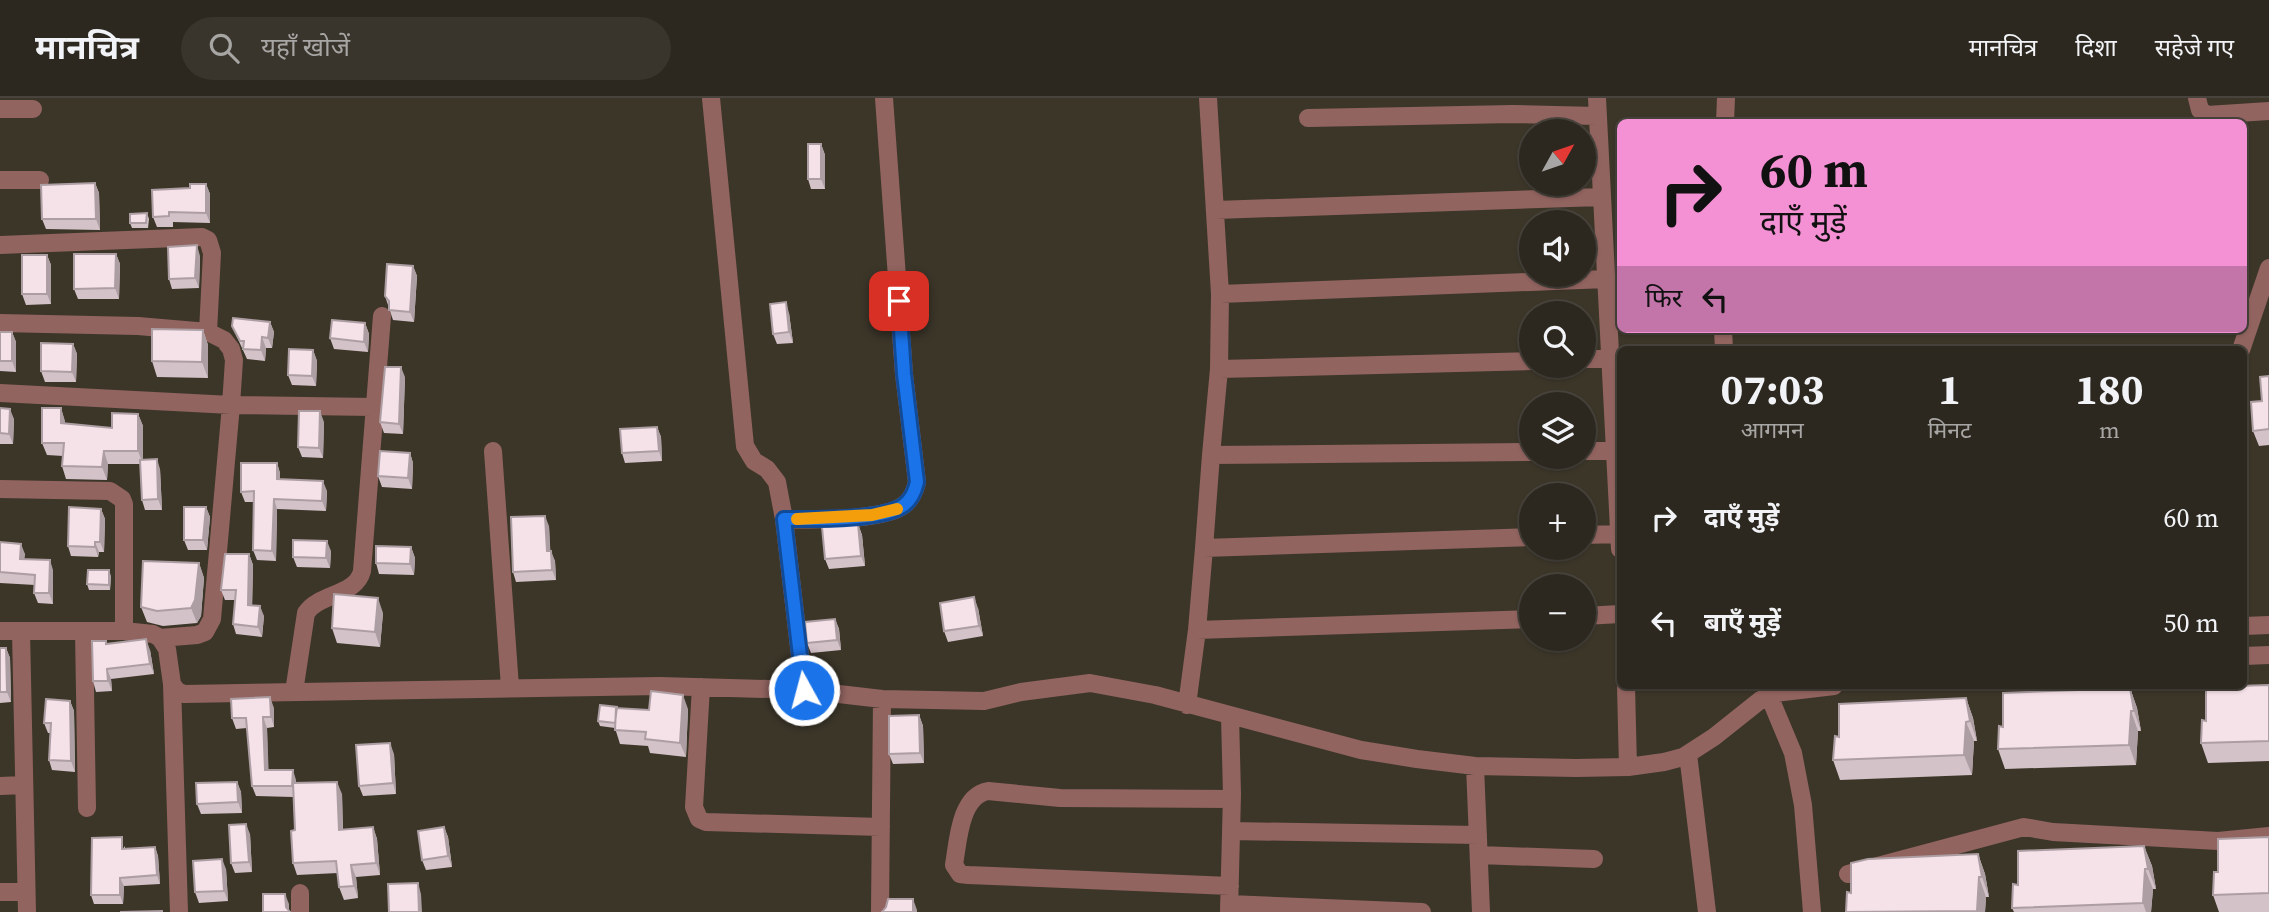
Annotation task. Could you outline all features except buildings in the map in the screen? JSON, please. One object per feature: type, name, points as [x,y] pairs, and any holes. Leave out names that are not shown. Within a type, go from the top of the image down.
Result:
[{"type":"street","points":[[711,98],[745,446],[754,461],[767,469],[777,482],[784,519],[804,690]]},
{"type":"street","points":[[784,519],[885,513],[902,507],[915,493],[917,482],[904,374],[884,98]]},
{"type":"street","points":[[1187,705],[1197,631],[1219,369],[1220,294],[1208,98]]},
{"type":"street","points":[[1597,98],[1617,473]]},
{"type":"street","points":[[1725,119],[1726,98]]},
{"type":"street","points":[[2197,98],[2200,110],[2207,115],[2269,111]]},
{"type":"street","points":[[0,109],[33,109]]},
{"type":"street","points":[[1308,118],[1513,114],[1597,116]]},
{"type":"street","points":[[0,180],[40,180]]},
{"type":"street","points":[[1216,210],[1601,197]]},
{"type":"street","points":[[0,244],[202,237],[208,240],[212,253],[208,332]]},
{"type":"street","points":[[2247,332],[2269,268]]},
{"type":"street","points":[[1220,294],[1606,279]]},
{"type":"street","points":[[294,692],[306,612],[313,604],[349,587],[360,577],[382,316]]},
{"type":"street","points":[[0,323],[138,326],[208,332],[224,341],[231,349],[234,360],[231,405],[212,619],[205,632],[197,635],[160,638]]},
{"type":"street","points":[[1596,359],[1609,359]]},
{"type":"street","points":[[1219,369],[1519,361]]},
{"type":"street","points":[[0,393],[231,405],[373,407]]},
{"type":"street","points":[[1596,451],[1616,450]]},
{"type":"street","points":[[493,451],[510,687]]},
{"type":"street","points":[[1211,456],[1519,452]]},
{"type":"street","points":[[0,489],[110,491],[122,499],[124,631]]},
{"type":"street","points":[[1204,548],[1519,537]]},
{"type":"street","points":[[1596,537],[1617,540]]},
{"type":"street","points":[[1596,615],[1617,614]]},
{"type":"street","points":[[1197,631],[1519,618]]},
{"type":"street","points":[[2247,626],[2269,625]]},
{"type":"street","points":[[0,631],[124,631],[153,634],[160,638],[167,649],[172,684],[179,912]]},
{"type":"street","points":[[21,631],[27,912]]},
{"type":"street","points":[[84,632],[87,808]]},
{"type":"street","points":[[2247,656],[2269,655]]},
{"type":"street","points":[[172,684],[177,691],[184,694],[510,687],[701,687],[804,690],[882,699],[984,701],[1031,690],[1090,682],[1155,695],[1361,750],[1417,760],[1475,766],[1576,768],[1628,767],[1664,762],[1688,754],[1706,743],[1766,690],[1796,766],[1803,805],[1812,912]]},
{"type":"street","points":[[701,687],[694,807],[699,818],[706,822],[881,827]]},
{"type":"street","points":[[1626,689],[1628,767]]},
{"type":"street","points":[[880,912],[882,699]]},
{"type":"street","points":[[1230,716],[1232,831],[1229,908],[1422,912]]},
{"type":"street","points":[[1688,754],[1707,912]]},
{"type":"street","points":[[1475,766],[1481,912]]},
{"type":"street","points":[[0,786],[24,785]]},
{"type":"street","points":[[1230,886],[968,875],[960,874],[954,865],[968,804],[978,792],[988,790],[1060,798],[1232,799]]},
{"type":"street","points":[[1848,874],[2024,827],[2053,832],[2218,841],[2269,835]]},
{"type":"street","points":[[1232,831],[1478,835]]},
{"type":"street","points":[[1479,855],[1594,859]]},
{"type":"street","points":[[0,892],[26,892]]},
{"type":"street","points":[[300,893],[300,912]]},
{"type":"slow traffic","points":[[797,519],[872,515],[897,509]]},
{"type":"route","points":[[804,690],[784,519],[814,520],[885,513],[902,507],[915,493],[917,482],[904,374],[899,301]]}]
